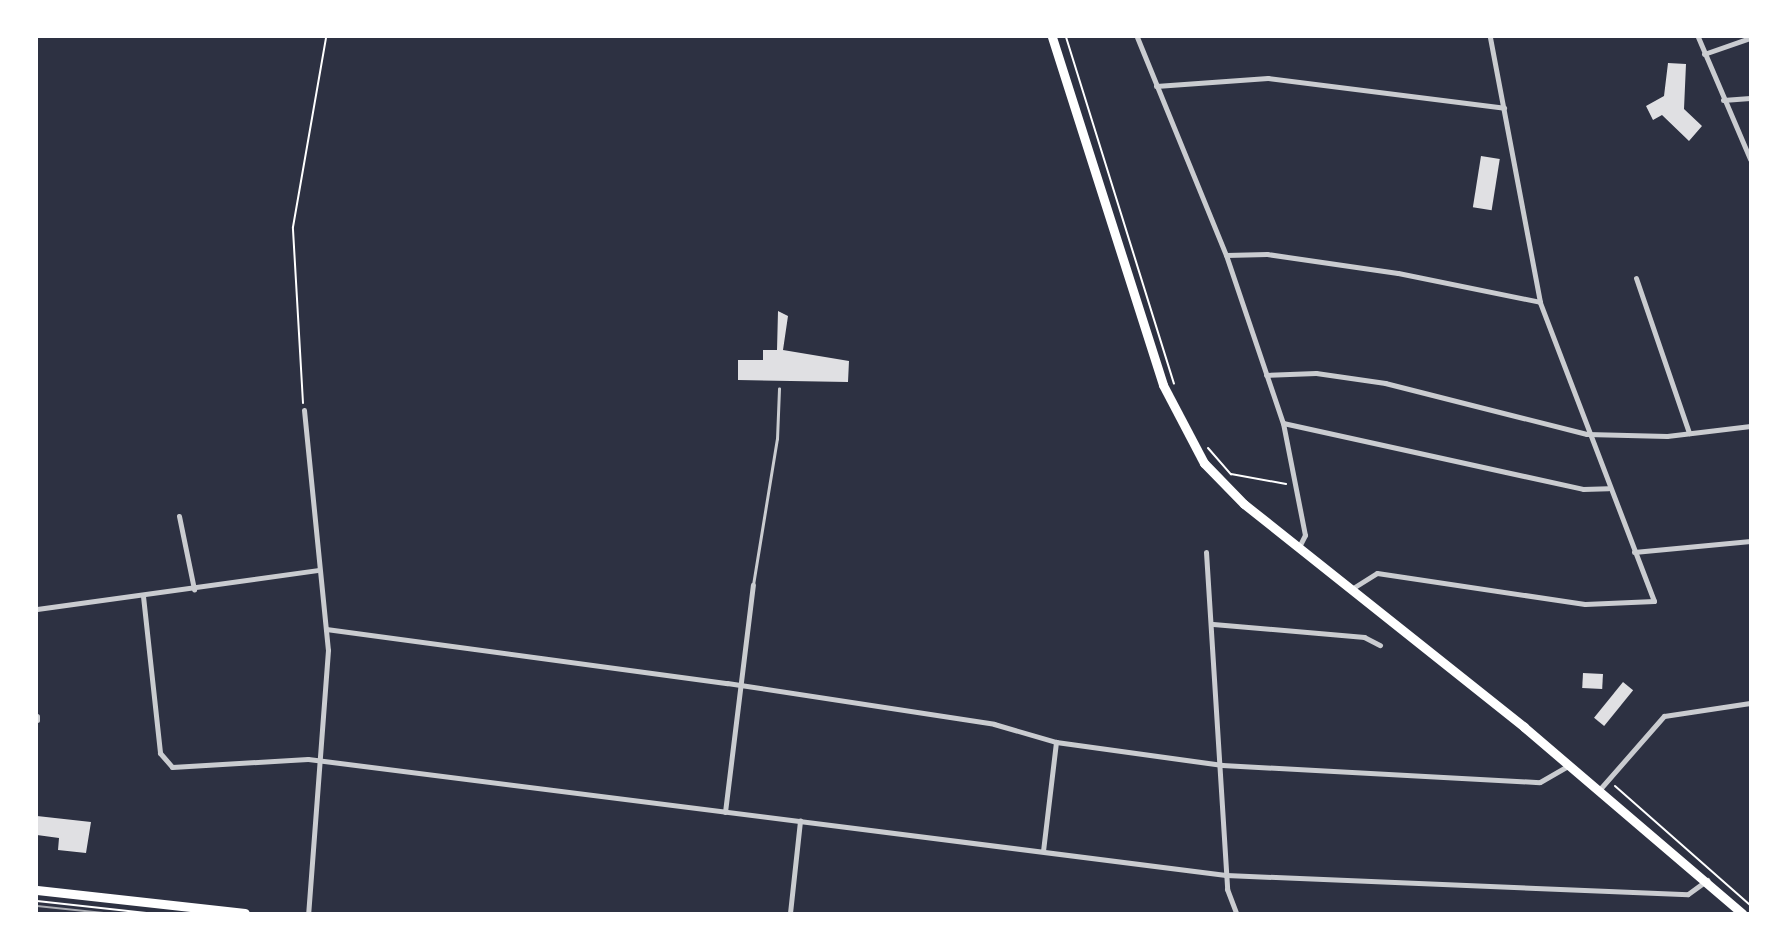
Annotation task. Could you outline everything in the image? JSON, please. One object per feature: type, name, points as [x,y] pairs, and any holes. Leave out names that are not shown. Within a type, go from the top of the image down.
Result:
[{"type":"main road","points":[[1052,37],[1174,413],[1215,476],[1299,547],[1600,789],[1742,913]]},
{"type":"main road","points":[[37,890],[245,913]]},
{"type":"street","points":[[1137,37],[1226,255],[1283,423],[1305,535],[1299,547]]},
{"type":"street","points":[[1353,588],[1377,573],[1585,604],[1654,601],[1587,433],[1540,302],[1490,37]]},
{"type":"street","points":[[1698,37],[1750,159]]},
{"type":"street","points":[[1704,54],[1750,38]]},
{"type":"street","points":[[1156,86],[1268,78],[1504,108]]},
{"type":"street","points":[[1723,100],[1750,98]]},
{"type":"street","points":[[1226,255],[1267,254],[1400,273],[1540,302]]},
{"type":"street","points":[[1636,278],[1689,433]]},
{"type":"street","points":[[1266,375],[1316,373],[1385,383],[1587,433],[1689,433],[1750,426]]},
{"type":"street","points":[[304,411],[317,570],[326,629],[321,761],[308,913]]},
{"type":"street","points":[[1283,423],[1583,489],[1608,488]]},
{"type":"street","points":[[179,516],[194,589]]},
{"type":"street","points":[[1634,552],[1750,541]]},
{"type":"street","points":[[1206,552],[1222,765],[1226,875],[1236,913]]},
{"type":"street","points":[[37,610],[317,570]]},
{"type":"street","points":[[725,812],[753,585]]},
{"type":"street","points":[[143,596],[166,765],[321,761],[1226,875],[1688,894],[1707,880]]},
{"type":"street","points":[[1213,625],[1364,637],[1380,645]]},
{"type":"street","points":[[326,629],[994,724],[1056,742],[1222,765],[1540,782],[1569,764]]},
{"type":"street","points":[[1600,789],[1664,716],[1750,703]]},
{"type":"street","points":[[1042,851],[1056,742]]},
{"type":"street","points":[[790,913],[800,821]]},
{"type":"lane","points":[[753,585],[778,439],[779,389]]},
{"type":"path","points":[[304,411],[293,227],[327,37]]},
{"type":"path","points":[[1066,37],[1178,396]]},
{"type":"path","points":[[1203,441],[1231,474],[1270,477],[1287,485]]},
{"type":"path","points":[[1613,785],[1750,905]]},
{"type":"path","points":[[37,901],[146,913]]},
{"type":"building","points":[[1668,63],[1686,64],[1684,109],[1702,126],[1689,141],[1662,115],[1653,120],[1646,106],[1664,96]]},
{"type":"building","points":[[1481,156],[1500,159],[1492,210],[1473,207]]},
{"type":"building","points":[[778,311],[788,316],[783,350],[849,361],[848,382],[738,380],[738,360],[763,360],[763,350],[777,350]]},
{"type":"building","points":[[1583,673],[1603,674],[1602,689],[1582,688]]},
{"type":"building","points":[[1623,682],[1633,690],[1604,726],[1594,718]]},
{"type":"building","points":[[37,816],[91,822],[86,853],[58,850],[59,838],[37,835]]},
{"type":"tram line","points":[[37,906],[104,913]]}]
